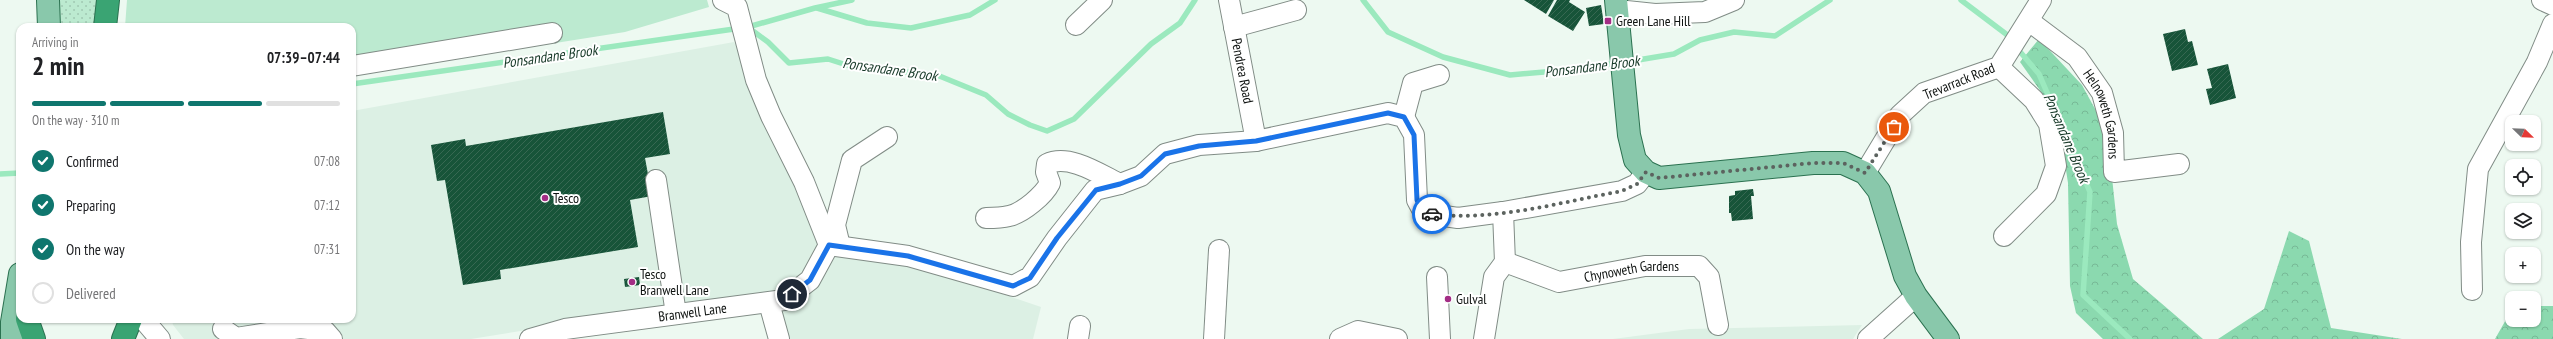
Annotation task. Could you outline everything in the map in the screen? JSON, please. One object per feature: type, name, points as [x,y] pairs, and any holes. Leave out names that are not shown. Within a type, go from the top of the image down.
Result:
[{"type":"highway","points":[[105,23],[108,0]]},
{"type":"highway","points":[[123,339],[129,323]]},
{"type":"main road","points":[[48,0],[49,23]]},
{"type":"main road","points":[[1616,5],[1629,136],[1634,160],[1646,172],[1659,178],[1768,166],[1821,163],[1843,163],[1865,173],[1879,190],[1905,276],[1916,296],[1948,339]]},
{"type":"main road","points":[[16,298],[12,322],[27,335]]},
{"type":"street","points":[[723,0],[737,8],[756,80],[771,116],[835,246]]},
{"type":"street","points":[[1076,25],[1102,0]]},
{"type":"street","name":"Pendrea Road","points":[[1229,0],[1256,141]]},
{"type":"street","points":[[1616,5],[1655,14],[1705,12],[1734,0]]},
{"type":"street","name":"Trevarrack Road","points":[[1865,173],[1900,115],[1924,92],[2001,63],[2041,0]]},
{"type":"street","points":[[2542,0],[2553,5]]},
{"type":"street","points":[[1234,27],[1296,10]]},
{"type":"street","points":[[2472,290],[2471,242],[2478,169],[2537,62],[2553,24]]},
{"type":"street","name":"Helnoweth Gardens","points":[[2024,28],[2077,57],[2102,93],[2113,133],[2114,172],[2179,164]]},
{"type":"street","points":[[356,65],[552,33]]},
{"type":"street","points":[[2001,63],[2034,100],[2049,124],[2056,166],[2046,194],[2004,236]]},
{"type":"street","points":[[1439,75],[1413,84],[1404,117],[1414,135],[1417,200],[1424,213],[1458,218],[1503,212],[1622,191],[1637,184],[1646,172]]},
{"type":"street","points":[[835,246],[908,256],[1013,286],[1030,278],[1057,238],[1096,190],[1120,184],[1141,176],[1165,154],[1199,146],[1256,141],[1388,113],[1404,117]]},
{"type":"street","points":[[835,246],[835,225],[852,160],[887,137]]},
{"type":"street","points":[[986,218],[1010,216],[1021,211],[1044,192],[1050,183],[1046,172],[1047,164],[1054,161],[1064,160],[1120,184]]},
{"type":"street","points":[[656,180],[676,314]]},
{"type":"street","points":[[1484,339],[1494,277],[1504,262],[1503,212]]},
{"type":"street","name":"Branwell Lane","points":[[530,339],[565,329],[784,300],[810,280],[835,246]]},
{"type":"street","points":[[1214,339],[1218,250]]},
{"type":"street","name":"Chynoweth Gardens","points":[[1504,262],[1559,282],[1645,266],[1700,266],[1709,276],[1718,325]]},
{"type":"street","points":[[1437,277],[1440,339]]},
{"type":"street","points":[[1868,339],[1916,296]]},
{"type":"street","points":[[769,303],[779,339]]},
{"type":"street","points":[[148,323],[156,331]]},
{"type":"street","points":[[223,329],[236,338],[300,328],[325,331],[332,339]]},
{"type":"street","points":[[1340,339],[1358,331],[1397,339]]},
{"type":"shaded area","points":[[734,42],[832,236],[1041,307],[1033,339],[773,339],[762,292],[471,339],[184,339],[173,323],[356,323],[356,110]]},
{"type":"shaded area","points":[[1862,325],[1853,339],[1613,339],[1689,329]]},
{"type":"green space","points":[[60,0],[100,0],[98,23],[60,23]]},
{"type":"green space","points":[[127,0],[707,0],[709,7],[625,32],[356,74],[356,23],[125,23]]},
{"type":"green space","points":[[2039,39],[2082,85],[2107,131],[2117,224],[2133,279],[2203,339],[2103,339],[2076,313],[2070,286],[2068,183],[2064,157],[2044,96],[2020,62]]},
{"type":"green space","points":[[2289,231],[2309,241],[2331,328],[2402,339],[2218,339],[2264,309]]},
{"type":"green space","points":[[2541,306],[2553,306],[2553,339],[2495,339],[2505,321],[2505,327],[2541,327]]},
{"type":"building","points":[[1524,0],[1554,0],[1546,14]]},
{"type":"building","points":[[1557,0],[1570,0],[1569,2],[1585,12],[1573,31],[1548,16]]},
{"type":"building","points":[[1601,5],[1604,24],[1589,26],[1586,8]]},
{"type":"building","points":[[2185,29],[2188,42],[2192,41],[2198,65],[2172,71],[2163,34]]},
{"type":"building","points":[[2228,64],[2236,98],[2210,105],[2206,89],[2212,88],[2207,69]]},
{"type":"building","name":"Tesco","points":[[663,112],[670,154],[645,158],[652,196],[630,200],[638,247],[500,270],[501,279],[463,285],[445,180],[437,181],[431,145],[465,139],[466,146]]},
{"type":"building","points":[[1753,189],[1754,196],[1751,196],[1753,219],[1732,221],[1731,213],[1729,213],[1729,196],[1735,195],[1735,191]]},
{"type":"building","name":"Tesco Branwell Lane","points":[[639,277],[640,285],[625,287],[624,279]]},
{"type":"waterway","name":"Ponsandane Brook","points":[[356,83],[748,27],[815,8],[852,0]]},
{"type":"waterway","name":"Ponsandane Brook","points":[[817,8],[867,23],[911,28],[970,15],[995,0]]},
{"type":"waterway","name":"Ponsandane Brook","points":[[749,28],[768,42],[789,63],[828,59],[853,67],[937,75],[986,95],[1008,114],[1030,125],[1047,131],[1074,119],[1151,44],[1180,23],[1195,0]]},
{"type":"waterway","name":"Ponsandane Brook","points":[[1363,0],[1388,32],[1443,57],[1510,75],[1579,69],[1617,63]]},
{"type":"waterway","name":"Ponsandane Brook","points":[[1626,62],[1674,54],[1700,40],[1734,32],[1775,36],[1830,0]]},
{"type":"waterway","name":"Ponsandane Brook","points":[[1961,0],[2006,34],[2011,40]]},
{"type":"waterway","name":"Ponsandane Brook","points":[[2016,47],[2039,74],[2090,192],[2083,295],[2130,339]]},
{"type":"waterway","name":"Ponsandane Brook","points":[[0,174],[16,173]]},
{"type":"way so far","points":[[1432,214],[1458,218],[1503,212],[1622,191],[1637,184],[1646,172],[1659,178],[1768,166],[1843,163],[1865,173],[1894,127]]},
{"type":"place","name":"Green Lane Hill","points":[[1608,21]]},
{"type":"place","name":"Tesco","points":[[545,198]]},
{"type":"place","name":"Tesco Branwell Lane","points":[[632,282]]},
{"type":"place","name":"Gulval","points":[[1448,299]]},
{"type":"route","points":[[792,294],[810,280],[829,245],[908,256],[976,274],[1013,286],[1030,278],[1057,238],[1096,190],[1120,184],[1141,176],[1165,154],[1199,146],[1256,141],[1388,113],[1404,117],[1414,135],[1417,200],[1424,213],[1432,214]]}]
